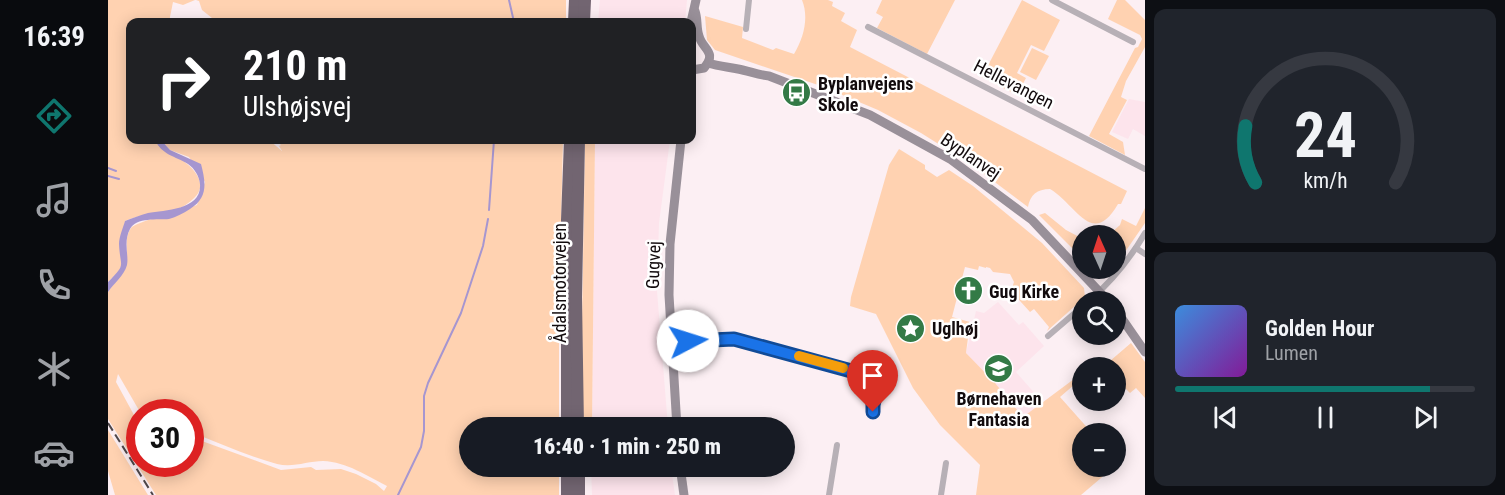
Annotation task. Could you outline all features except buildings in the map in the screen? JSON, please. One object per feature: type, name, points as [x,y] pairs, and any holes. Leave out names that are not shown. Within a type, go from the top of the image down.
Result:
[{"type":"highway","points":[[574,18],[575,0]]},
{"type":"highway","points":[[584,18],[585,0]]},
{"type":"highway","name":"Ådalsmotorvejen","points":[[567,417],[567,232],[570,144]]},
{"type":"highway","name":"Ådalsmotorvejen","points":[[578,417],[576,297],[579,144]]},
{"type":"highway","points":[[567,477],[567,495]]},
{"type":"highway","points":[[579,477],[579,495]]},
{"type":"street","points":[[692,18],[696,0]]},
{"type":"street","points":[[746,29],[749,0]]},
{"type":"street","points":[[1052,0],[1133,42]]},
{"type":"street","points":[[695,10],[699,36],[708,50],[709,60],[704,68],[696,70]]},
{"type":"street","name":"Hellevangen","points":[[868,27],[1145,169]]},
{"type":"street","points":[[696,44],[703,45]]},
{"type":"street","name":"Byplanvej","points":[[709,60],[728,63],[737,69],[772,77],[837,101],[904,132],[950,159],[1032,220],[1101,291]]},
{"type":"street","name":"Gugvej","points":[[676,417],[670,343],[669,258],[681,144]]},
{"type":"street","points":[[1101,291],[1136,248],[1145,233]]},
{"type":"street","points":[[1136,248],[1145,254]]},
{"type":"street","points":[[1048,336],[1072,315]]},
{"type":"street","points":[[1126,324],[1145,352]]},
{"type":"street","points":[[670,343],[734,339],[877,378],[879,380],[873,412]]},
{"type":"street","points":[[829,495],[837,445]]},
{"type":"street","points":[[941,495],[946,463]]},
{"type":"street","points":[[682,477],[684,495]]},
{"type":"shaded area","points":[[108,0],[195,0],[183,5],[173,2],[170,18],[126,18],[126,144],[158,144],[180,158],[195,172],[200,188],[194,199],[178,209],[125,221],[122,265],[108,282]]},
{"type":"shaded area","points":[[196,0],[566,0],[566,18],[212,18],[202,10],[199,1]]},
{"type":"shaded area","points":[[600,0],[687,0],[685,18],[598,18]]},
{"type":"shaded area","points":[[802,0],[833,2],[832,6],[845,13],[841,21],[857,30],[850,47],[1127,191],[1121,204],[1118,204],[1109,217],[1100,223],[1092,223],[1084,219],[1050,189],[1041,190],[1035,194],[1030,199],[1028,207],[972,165],[921,133],[878,110],[821,86],[715,50],[707,40],[705,16],[743,27],[742,38],[773,50],[776,48],[794,54],[804,27],[805,13]]},
{"type":"shaded area","points":[[882,0],[955,0],[927,54],[877,28],[883,17],[876,13]]},
{"type":"shaded area","points":[[1022,0],[1060,20],[1044,51],[1031,45],[1017,73],[1026,78],[1017,95],[982,77]]},
{"type":"shaded area","points":[[1117,0],[1125,0],[1145,20],[1145,47],[1126,81],[1121,97],[1127,100],[1109,134],[1123,142],[1125,155],[1089,136],[1135,48],[1142,39],[1140,35],[1108,19]]},
{"type":"shaded area","points":[[1032,48],[1049,56],[1036,80],[1020,72]]},
{"type":"shaded area","points":[[1129,99],[1145,102],[1145,136],[1133,129],[1128,139],[1112,132]]},
{"type":"shaded area","points":[[165,144],[274,144],[282,151],[280,144],[563,144],[559,417],[459,417],[459,477],[559,477],[559,495],[156,495],[145,477],[204,477],[204,442],[281,470],[311,467],[316,470],[341,469],[376,484],[384,491],[387,486],[340,464],[317,461],[295,465],[277,464],[204,437],[204,399],[132,399],[118,374],[116,382],[126,400],[126,448],[108,419],[108,292],[125,269],[129,232],[134,226],[150,219],[197,205],[205,182],[189,157],[170,150]]},
{"type":"shaded area","points":[[165,144],[170,150],[201,164],[204,178],[203,195],[196,205],[177,216],[169,219],[142,221],[133,225],[127,239],[126,269],[108,292],[108,282],[121,265],[119,241],[125,221],[148,213],[189,204],[199,193],[200,184],[193,168],[165,152],[158,145]]},
{"type":"shaded area","points":[[585,144],[595,144],[592,417],[583,417]]},
{"type":"shaded area","points":[[595,144],[669,144],[659,223],[657,291],[667,417],[592,417]]},
{"type":"shaded area","points":[[899,149],[925,165],[925,169],[937,177],[949,170],[973,186],[1042,243],[1072,275],[1072,279],[1076,279],[1084,288],[1084,291],[1072,291],[1072,309],[1047,331],[1049,327],[1034,309],[1030,312],[1011,291],[1014,282],[1010,274],[993,272],[986,267],[979,266],[978,270],[965,267],[952,317],[970,322],[966,353],[1023,417],[1072,380],[1072,387],[1060,397],[1083,423],[1072,423],[1072,477],[1102,477],[1081,495],[976,495],[980,465],[940,425],[913,388],[876,314],[850,306],[889,165]]},
{"type":"shaded area","points":[[1145,208],[1145,223],[1126,251],[1126,225],[1120,225],[1122,219],[1136,226]]},
{"type":"shaded area","points":[[1045,213],[1072,233],[1072,248],[1039,215]]},
{"type":"shaded area","name":"Børnehaven Fantasia","points":[[998,302],[1019,325],[1023,322],[1044,346],[1016,372],[1045,405],[1024,418],[966,353],[976,311],[984,313]]},
{"type":"shaded area","points":[[1131,343],[1145,362],[1145,398],[1136,388],[1130,393],[1126,389],[1126,357],[1115,357]]},
{"type":"shaded area","points":[[108,430],[126,459],[126,477],[137,477],[148,495],[115,495],[108,471]]},
{"type":"shaded area","points":[[591,477],[672,477],[675,495],[592,495]]},
{"type":"waterway","points":[[509,0],[513,18]]},
{"type":"waterway","points":[[489,210],[494,144]]},
{"type":"waterway","points":[[108,168],[116,171]]},
{"type":"waterway","points":[[108,176],[119,179]]},
{"type":"waterway","points":[[398,495],[421,447],[424,431],[424,396],[461,313],[483,246],[488,219]]},
{"type":"railway","points":[[108,423],[153,495]]},
{"type":"slow traffic","points":[[799,356],[843,368]]},
{"type":"place","name":"Byplanvejens Skole","points":[[797,93]]},
{"type":"place","name":"Gug Kirke","points":[[968,291]]},
{"type":"place","name":"Uglhøj","points":[[911,328]]},
{"type":"place","name":"Børnehaven Fantasia","points":[[999,369]]},
{"type":"route","points":[[688,341],[734,339],[877,378],[879,380],[873,412]]}]
